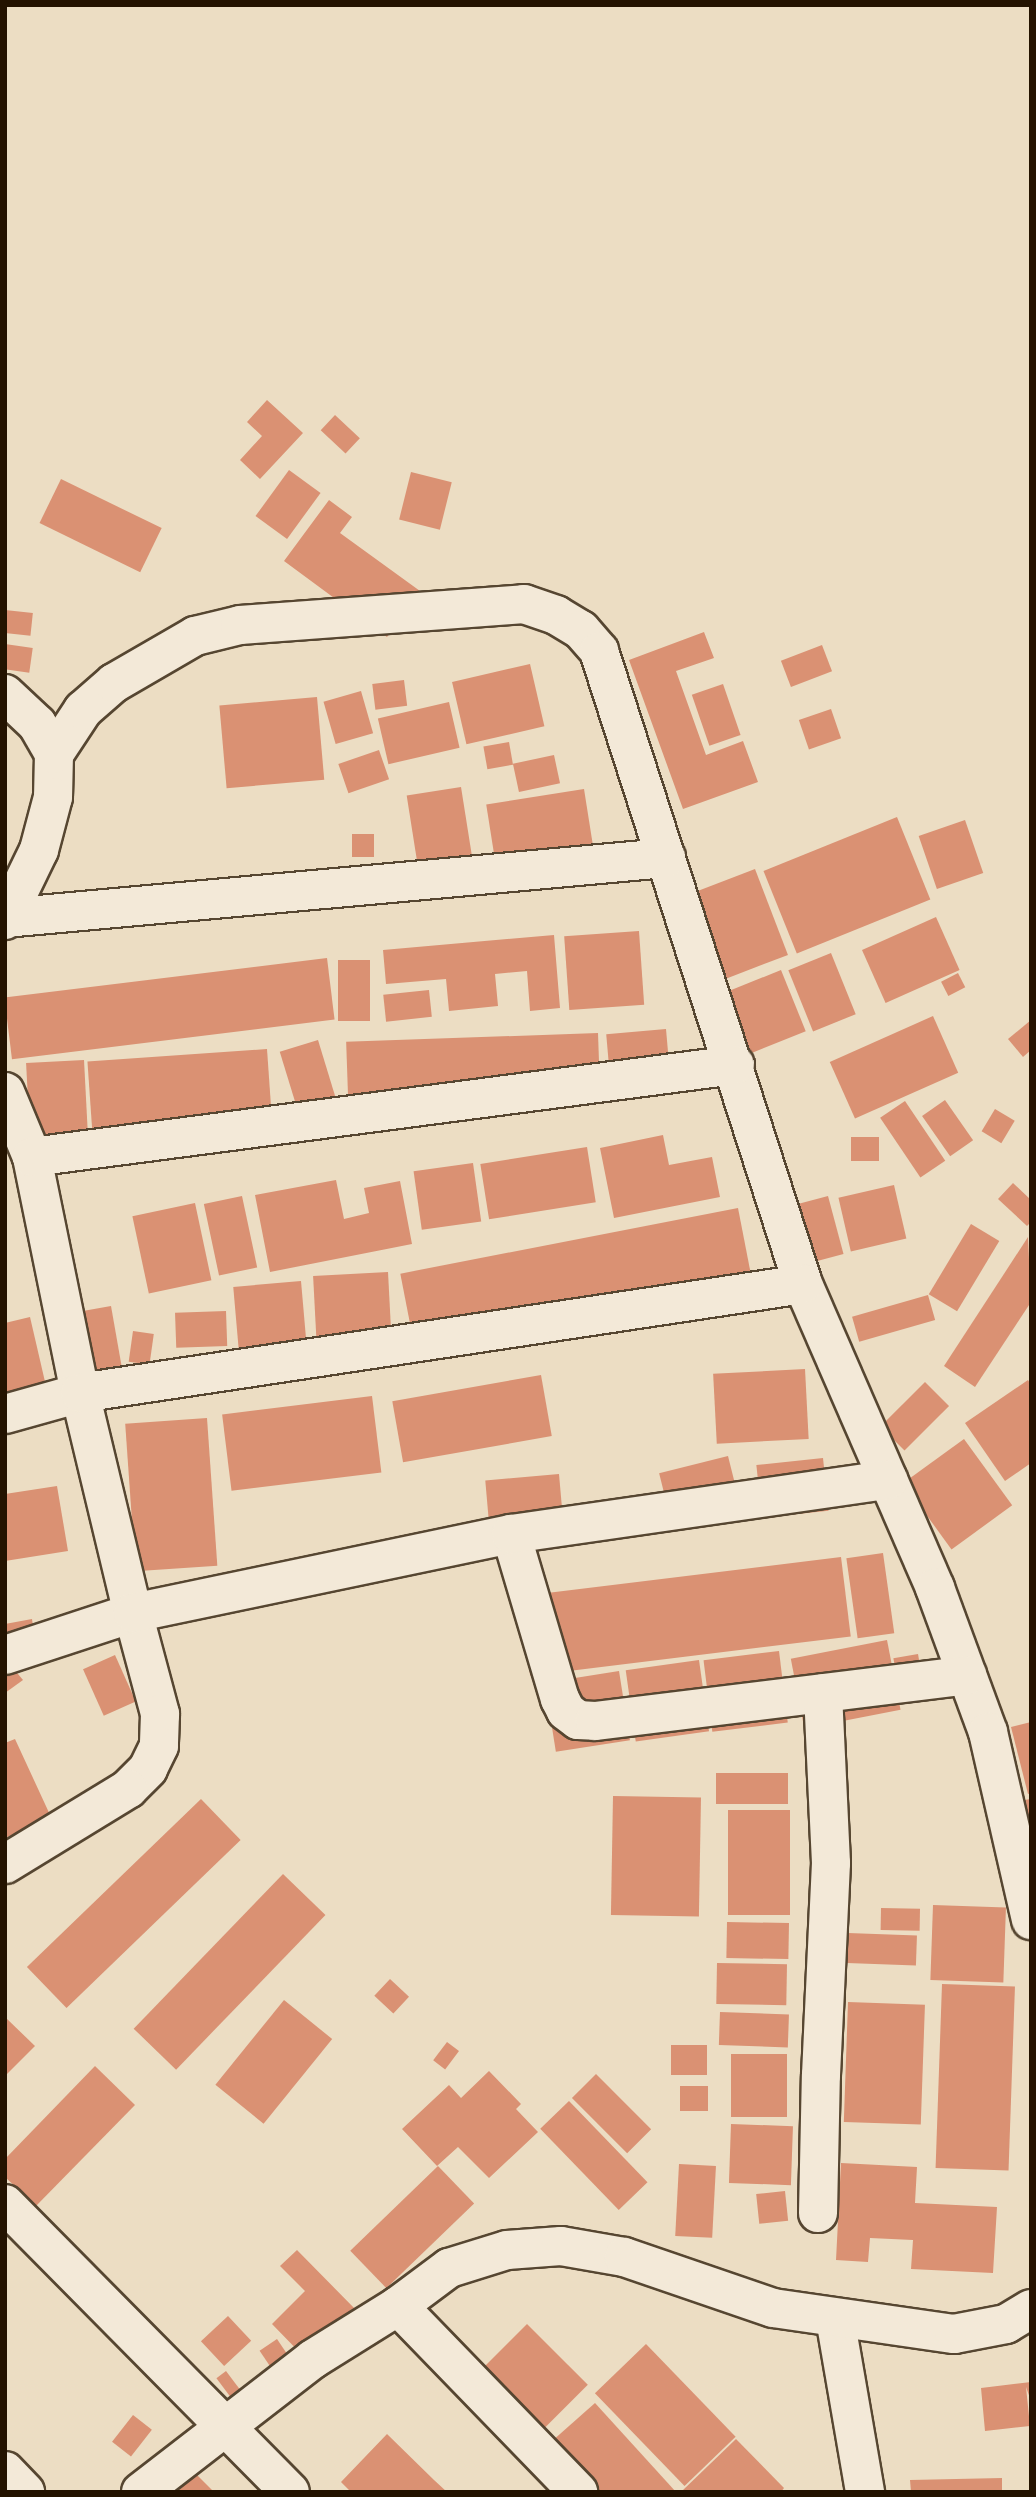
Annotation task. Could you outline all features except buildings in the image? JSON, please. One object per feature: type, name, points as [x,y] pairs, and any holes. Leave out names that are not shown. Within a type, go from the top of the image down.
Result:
[{"type":"street","points":[[54,754],[83,710],[114,683],[195,636],[240,625],[524,604],[556,615],[581,630],[599,651],[617,696],[666,858],[735,1065],[803,1284],[936,1588],[988,1732],[1031,1920]]},
{"type":"street","points":[[5,694],[37,724],[54,754],[53,797],[39,850],[5,919]]},
{"type":"street","points":[[5,919],[666,858]]},
{"type":"street","points":[[32,1157],[735,1065]]},
{"type":"street","points":[[5,1092],[32,1157],[80,1392],[132,1612],[160,1714],[159,1745],[148,1769],[128,1789],[5,1864]]},
{"type":"street","points":[[5,1414],[80,1392],[803,1284]]},
{"type":"street","points":[[5,1655],[132,1612],[511,1534],[888,1480]]},
{"type":"street","points":[[511,1534],[560,1699],[566,1711],[578,1720],[595,1721],[967,1675]]},
{"type":"street","points":[[818,2213],[820,2087],[831,1863],[823,1693]]},
{"type":"street","points":[[5,2204],[228,2426],[290,2492]]},
{"type":"street","points":[[141,2492],[313,2359],[398,2306],[449,2268],[507,2250],[561,2246],[624,2257],[773,2308],[954,2334],[1006,2324],[1031,2309]]},
{"type":"street","points":[[398,2306],[578,2492]]},
{"type":"street","points":[[835,2318],[865,2492]]},
{"type":"street","points":[[5,2471],[24,2492]]}]
